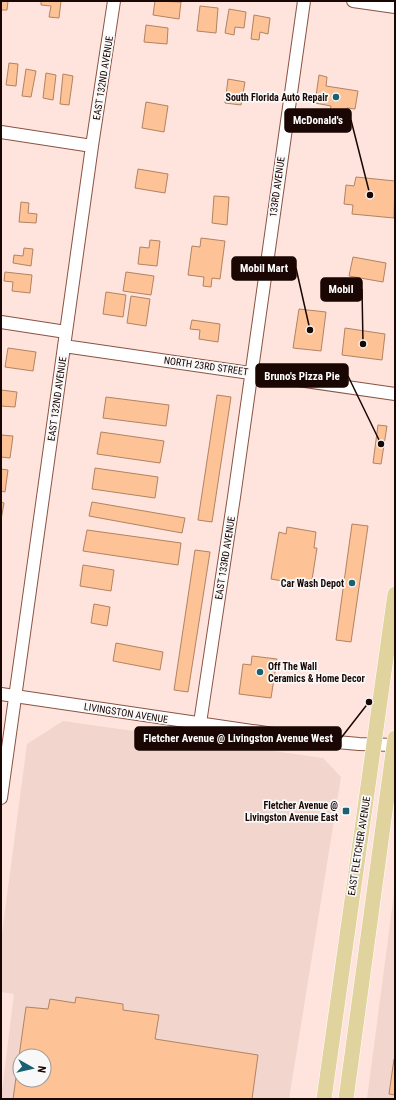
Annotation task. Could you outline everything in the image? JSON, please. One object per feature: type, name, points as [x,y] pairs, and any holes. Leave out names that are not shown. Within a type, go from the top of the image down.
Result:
[{"type":"main road","name":"EAST FLETCHER AVENUE","points":[[324,1099],[349,912],[375,744],[395,594]]},
{"type":"main road","name":"EAST FLETCHER AVENUE","points":[[346,1099],[395,742]]},
{"type":"main road","points":[[326,1084],[328,1099]]},
{"type":"street","name":"EAST 132ND AVENUE","points":[[1,798],[92,146],[114,1]]},
{"type":"street","name":"133RD AVENUE","points":[[251,373],[304,1]]},
{"type":"street","points":[[353,1],[395,7]]},
{"type":"street","points":[[1,132],[92,146]]},
{"type":"street","points":[[1,322],[66,332]]},
{"type":"street","name":"NORTH 23RD STREET","points":[[64,346],[395,394]]},
{"type":"street","name":"EAST 133RD AVENUE","points":[[197,743],[251,373]]},
{"type":"street","name":"LIVINGSTON AVENUE","points":[[1,694],[314,740],[359,744],[395,742]]},
{"type":"shaded area","points":[[63,721],[323,758],[341,777],[289,1099],[1,1099],[14,994],[1,992],[1,941],[27,744]]},
{"type":"shaded area","points":[[395,886],[395,1099],[367,1099]]},
{"type":"building","points":[[1,1],[8,1],[7,10],[1,10]]},
{"type":"building","points":[[41,1],[61,1],[59,18],[49,17],[51,6],[41,5]]},
{"type":"building","points":[[155,1],[181,2],[179,19],[153,15]]},
{"type":"building","points":[[200,6],[218,8],[216,33],[197,31]]},
{"type":"building","points":[[229,9],[246,12],[244,28],[235,27],[234,35],[225,33]]},
{"type":"building","points":[[254,15],[270,18],[268,34],[260,32],[259,40],[251,39]]},
{"type":"building","points":[[146,25],[168,28],[167,44],[144,42]]},
{"type":"building","points":[[9,63],[18,64],[16,86],[6,85]]},
{"type":"building","points":[[26,69],[36,71],[31,97],[22,96]]},
{"type":"building","points":[[46,73],[56,75],[53,100],[43,98]]},
{"type":"building","points":[[63,74],[73,76],[69,105],[60,104]]},
{"type":"building","name":"South Florida Auto Repair","points":[[319,75],[327,77],[326,86],[358,91],[355,109],[347,108],[345,127],[328,124],[331,106],[315,103]]},
{"type":"building","points":[[228,79],[245,82],[241,105],[225,103]]},
{"type":"building","points":[[146,102],[168,106],[164,132],[142,128]]},
{"type":"building","points":[[138,169],[168,174],[165,193],[135,188]]},
{"type":"building","points":[[356,177],[395,181],[394,218],[352,214],[353,205],[344,204],[346,185],[354,186]]},
{"type":"building","points":[[214,196],[229,197],[227,225],[212,223]]},
{"type":"building","points":[[21,202],[29,203],[28,213],[37,214],[36,223],[19,222]]},
{"type":"building","points":[[201,238],[225,241],[220,279],[212,278],[211,287],[203,286],[204,277],[188,275],[192,246],[200,247]]},
{"type":"building","points":[[150,240],[160,241],[157,266],[138,264],[140,247],[149,248]]},
{"type":"building","points":[[24,248],[33,249],[31,266],[13,263],[14,255],[23,256]]},
{"type":"building","points":[[353,257],[386,263],[383,282],[349,276]]},
{"type":"building","points":[[5,272],[32,275],[30,293],[12,291],[13,282],[4,281]]},
{"type":"building","points":[[126,272],[154,276],[151,295],[123,291]]},
{"type":"building","points":[[106,292],[126,295],[123,317],[103,314]]},
{"type":"building","points":[[131,296],[150,299],[146,326],[127,323]]},
{"type":"building","points":[[299,309],[326,312],[321,351],[293,348]]},
{"type":"building","points":[[192,320],[220,324],[218,342],[199,339],[200,330],[190,329]]},
{"type":"building","points":[[345,328],[385,334],[382,360],[342,355]]},
{"type":"building","points":[[8,348],[36,352],[33,371],[5,367]]},
{"type":"building","points":[[1,390],[17,392],[15,407],[1,406]]},
{"type":"building","points":[[217,395],[231,397],[212,522],[198,520]]},
{"type":"building","points":[[106,397],[169,405],[166,426],[103,418]]},
{"type":"building","points":[[378,425],[387,426],[381,464],[373,463]]},
{"type":"building","points":[[101,432],[164,441],[160,463],[97,454]]},
{"type":"building","points":[[1,435],[13,436],[10,458],[1,457]]},
{"type":"building","points":[[95,468],[158,477],[155,498],[92,489]]},
{"type":"building","points":[[1,469],[8,470],[5,492],[1,491]]},
{"type":"building","points":[[1,502],[4,503],[1,520]]},
{"type":"building","points":[[92,502],[185,518],[182,533],[89,516]]},
{"type":"building","name":"Car Wash Depot","points":[[352,524],[368,526],[351,642],[336,640]]},
{"type":"building","points":[[287,527],[316,532],[314,548],[317,548],[311,586],[271,579],[279,532],[286,534]]},
{"type":"building","points":[[87,530],[181,543],[178,565],[83,551]]},
{"type":"building","points":[[195,550],[210,552],[188,692],[174,690]]},
{"type":"building","points":[[83,565],[114,570],[111,591],[80,586]]},
{"type":"building","points":[[94,604],[110,607],[107,626],[91,623]]},
{"type":"building","points":[[116,643],[163,652],[160,670],[113,661]]},
{"type":"building","points":[[252,656],[277,659],[271,698],[239,694],[243,664],[251,665]]},
{"type":"building","points":[[76,997],[123,1004],[123,1010],[159,1015],[155,1039],[258,1055],[252,1099],[13,1099],[15,1088],[52,1088],[52,1048],[20,1048],[26,1007],[48,1009],[50,999],[75,1003]]},
{"type":"building","points":[[395,1059],[395,1095],[389,1094]]},
{"type":"place","name":"South Florida Auto Repair","points":[[336,97]]},
{"type":"place","name":"McDonald's","points":[[370,195]]},
{"type":"place","name":"Mobil Mart","points":[[310,330]]},
{"type":"place","name":"Mobil","points":[[363,344]]},
{"type":"place","name":"Bruno's Pizza Pie","points":[[381,444]]},
{"type":"place","name":"Car Wash Depot","points":[[352,583]]},
{"type":"place","name":"Off The Wall Ceramics & Home Decor","points":[[260,672]]},
{"type":"place","name":"Fletcher Avenue @ Livingston Avenue West","points":[[369,702]]},
{"type":"place","name":"Fletcher Avenue @ Livingston Avenue East","points":[[346,811]]}]
